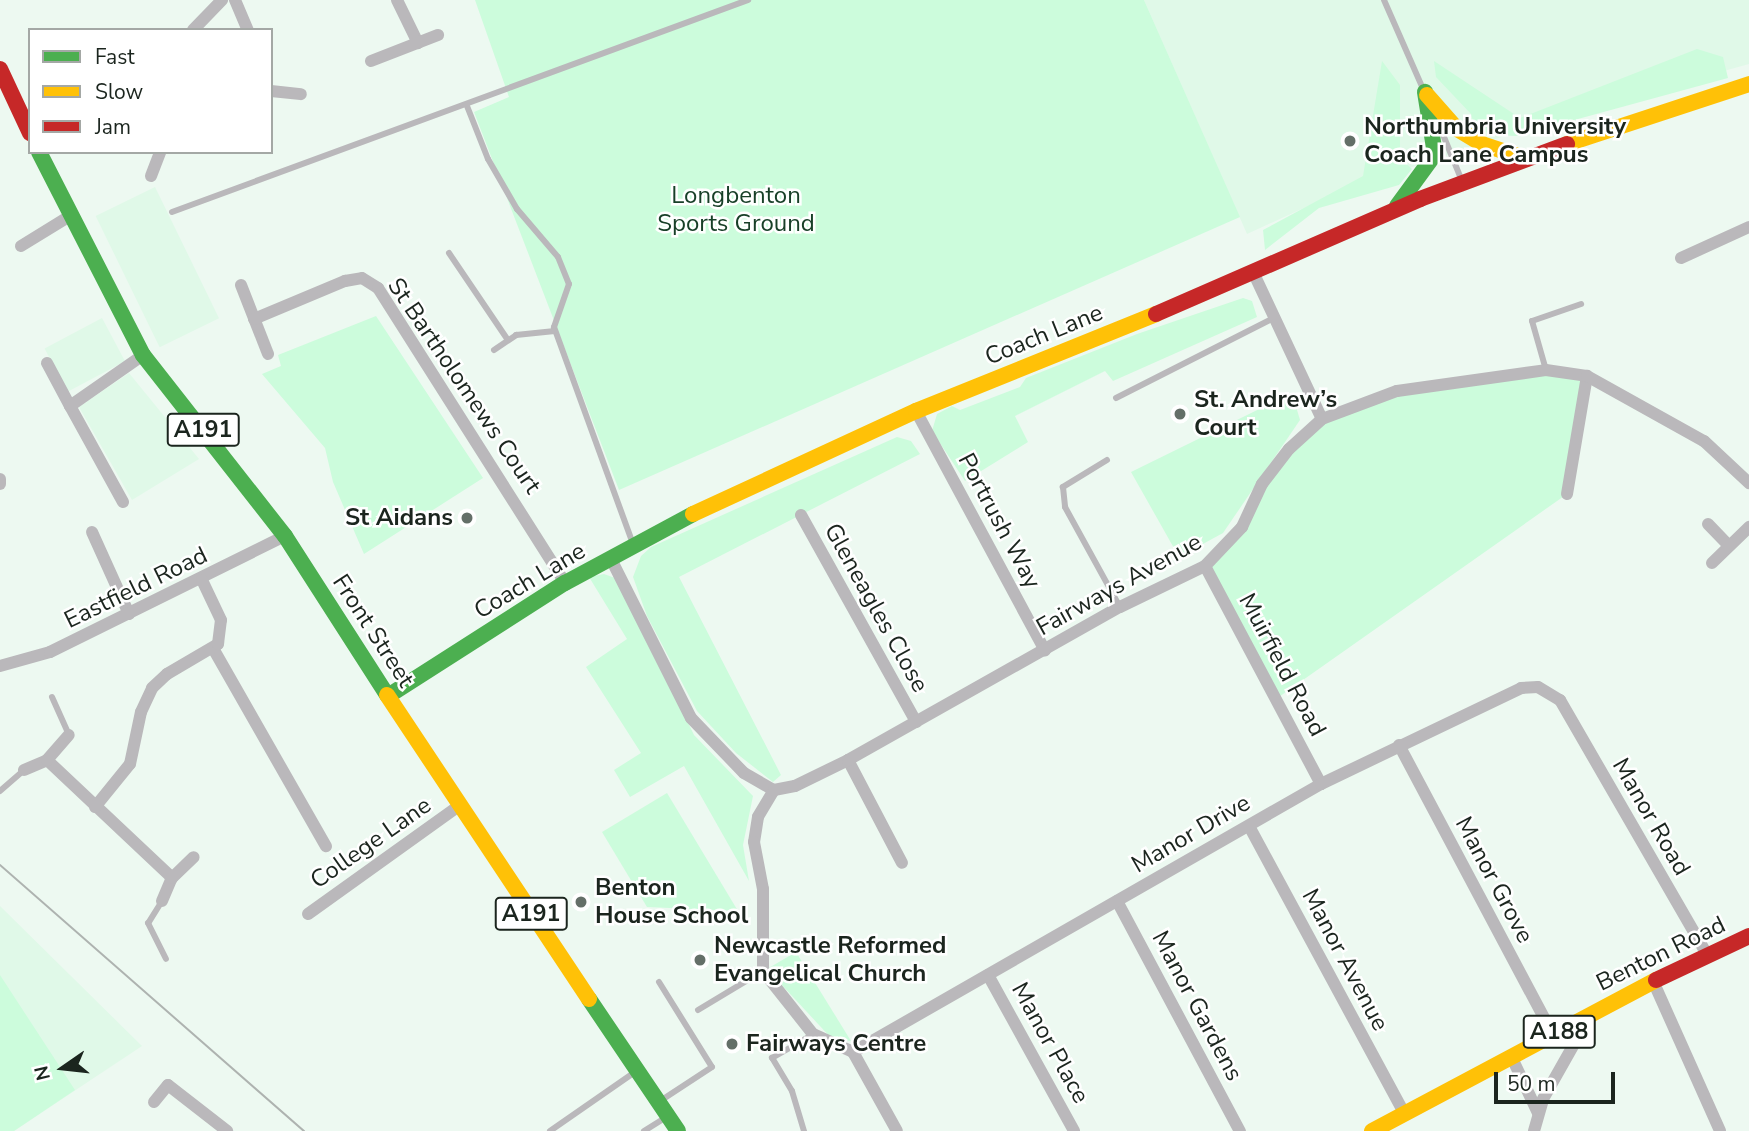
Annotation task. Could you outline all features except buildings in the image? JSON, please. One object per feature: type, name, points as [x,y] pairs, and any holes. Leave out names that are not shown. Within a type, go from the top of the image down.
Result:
[{"type":"street","points":[[195,28],[222,0]]},
{"type":"street","points":[[235,0],[247,28]]},
{"type":"street","points":[[397,0],[418,43]]},
{"type":"street","points":[[371,61],[438,35]]},
{"type":"street","points":[[0,69],[28,129]]},
{"type":"street","name":"Coach Lane","points":[[388,696],[565,583],[701,510],[916,411],[1254,274],[1395,209],[1527,159],[1749,83]]},
{"type":"street","points":[[273,89],[301,94]]},
{"type":"street","points":[[1425,92],[1457,130],[1482,144],[1527,159]]},
{"type":"street","points":[[1395,209],[1435,154],[1425,92]]},
{"type":"street","name":"Front Street","points":[[40,154],[143,355],[285,536],[458,806],[678,1131]]},
{"type":"street","points":[[151,176],[158,154]]},
{"type":"street","points":[[21,247],[70,216]]},
{"type":"street","points":[[1681,258],[1749,227]]},
{"type":"street","points":[[1254,274],[1322,419]]},
{"type":"street","name":"St Bartholomews Court","points":[[254,319],[345,281],[362,278],[378,288],[565,583]]},
{"type":"street","points":[[241,285],[268,354]]},
{"type":"street","points":[[70,405],[143,355]]},
{"type":"street","points":[[47,363],[123,502]]},
{"type":"street","name":"Fairways Avenue","points":[[774,790],[795,786],[848,760],[1120,607],[1205,566],[1242,527],[1262,484],[1289,449],[1322,419],[1398,391],[1546,370],[1587,376],[1704,441],[1748,479]]},
{"type":"street","points":[[1567,494],[1587,376]]},
{"type":"street","name":"Portrush Way","points":[[916,411],[1045,651]]},
{"type":"street","name":"Gleneagles Close","points":[[801,515],[916,722]]},
{"type":"street","points":[[1708,524],[1729,546]]},
{"type":"street","points":[[1712,563],[1749,527]]},
{"type":"street","points":[[92,532],[129,614]]},
{"type":"street","name":"Eastfield Road","points":[[0,666],[50,652],[202,580],[285,536]]},
{"type":"street","points":[[611,559],[691,718],[744,773],[774,790],[758,817],[754,842],[763,889],[763,971],[813,1034],[853,1052],[897,1131]]},
{"type":"street","name":"Muirfield Road","points":[[1205,566],[1321,784]]},
{"type":"street","points":[[95,807],[130,764],[141,712],[152,688],[167,674],[215,650],[221,635],[221,620],[202,580]]},
{"type":"street","points":[[215,650],[326,846]]},
{"type":"street","name":"Manor Drive","points":[[853,1052],[1321,784],[1399,745],[1521,688],[1538,687],[1559,700]]},
{"type":"street","name":"Manor Road","points":[[1559,700],[1707,955]]},
{"type":"street","points":[[24,770],[47,760],[69,735]]},
{"type":"street","name":"Manor Grove","points":[[1399,745],[1553,1035]]},
{"type":"street","points":[[47,760],[172,878]]},
{"type":"street","points":[[848,760],[902,863]]},
{"type":"street","name":"College Lane","points":[[307,914],[458,806]]},
{"type":"street","name":"Manor Avenue","points":[[1249,826],[1405,1115]]},
{"type":"street","points":[[162,901],[172,878],[194,857]]},
{"type":"street","name":"Manor Gardens","points":[[1116,901],[1241,1131]]},
{"type":"street","name":"Benton Road","points":[[1372,1131],[1653,981],[1749,936]]},
{"type":"street","name":"Manor Place","points":[[988,975],[1074,1131]]},
{"type":"street","points":[[1653,981],[1720,1131]]},
{"type":"street","points":[[1534,1131],[1538,1113],[1591,1014]]},
{"type":"street","points":[[1512,1058],[1538,1113]]},
{"type":"street","points":[[154,1102],[168,1085],[227,1131]]},
{"type":"lane","points":[[719,0],[723,10]]},
{"type":"lane","points":[[172,212],[467,106],[748,0]]},
{"type":"lane","points":[[1384,0],[1463,183]]},
{"type":"lane","points":[[467,106],[488,159],[517,209],[558,257],[569,284],[557,309],[555,331],[634,547]]},
{"type":"lane","points":[[449,253],[508,340]]},
{"type":"lane","points":[[1546,370],[1532,321],[1581,304]]},
{"type":"lane","points":[[1116,398],[1274,318]]},
{"type":"lane","points":[[494,350],[508,340],[534,330],[555,331]]},
{"type":"lane","points":[[1107,460],[1063,488],[1065,507],[1120,607]]},
{"type":"lane","points":[[52,697],[69,735]]},
{"type":"lane","points":[[0,791],[24,770]]},
{"type":"lane","points":[[162,901],[148,923],[166,959]]},
{"type":"lane","points":[[698,1010],[763,971]]},
{"type":"lane","points":[[644,1131],[662,1109],[712,1067],[659,982]]},
{"type":"lane","points":[[804,1131],[792,1091],[770,1055],[813,1034]]},
{"type":"lane","points":[[550,1131],[637,1071]]},
{"type":"shaded area","name":"Northumbria University Coach Lane Campus","points":[[1144,0],[1749,0],[1749,64],[1573,113],[1341,191],[1247,234]]},
{"type":"shaded area","points":[[155,187],[219,318],[160,347],[96,216]]},
{"type":"shaded area","points":[[102,318],[125,361],[68,392],[45,349]]},
{"type":"shaded area","points":[[129,373],[199,459],[132,500],[79,407]]},
{"type":"shaded area","points":[[0,906],[142,1046],[14,1131],[0,1131]]},
{"type":"green space","name":"Longbenton Sports Ground","points":[[475,0],[1144,0],[1240,217],[619,490],[474,112],[509,97]]},
{"type":"green space","points":[[1697,49],[1723,57],[1728,78],[1516,136],[1494,135],[1475,128],[1471,114],[1436,77],[1434,61],[1520,118]]},
{"type":"green space","points":[[1382,61],[1400,85],[1400,158],[1412,169],[1399,185],[1319,208],[1265,250],[1263,230],[1363,176]]},
{"type":"green space","points":[[1243,298],[1252,301],[1257,317],[1113,381],[1105,371],[1015,416],[1028,442],[965,481],[932,431],[937,414],[952,406],[960,410],[1020,387],[1026,378],[1137,334]]},
{"type":"green space","points":[[376,316],[483,478],[364,554],[333,482],[325,448],[262,374],[281,366],[278,355]]},
{"type":"green space","points":[[1546,370],[1587,376],[1567,494],[1276,699],[1205,566],[1224,548],[1262,484],[1322,419],[1397,391]]},
{"type":"green space","points":[[1292,393],[1300,420],[1223,533],[1179,557],[1131,472]]},
{"type":"green space","points":[[897,437],[911,441],[920,454],[679,577],[781,775],[773,782],[736,753],[697,711],[647,616],[633,577],[641,556],[651,547]]},
{"type":"green space","points":[[604,574],[615,578],[624,591],[694,735],[753,796],[743,845],[749,881],[684,766],[630,797],[614,770],[641,753],[586,667],[627,639],[589,577]]},
{"type":"green space","points":[[667,793],[738,911],[647,907],[602,832]]},
{"type":"green space","points":[[796,952],[851,1041],[832,1039],[767,969]]},
{"type":"green space","points":[[0,975],[75,1090],[14,1131],[0,1131]]},
{"type":"tram line","points":[[0,865],[304,1131]]},
{"type":"traffic: fast","points":[[1397,206],[1435,154],[1425,92]]},
{"type":"traffic: fast","points":[[40,154],[143,355],[285,536],[387,695]]},
{"type":"traffic: fast","points":[[388,696],[565,583],[693,514]]},
{"type":"traffic: fast","points":[[589,999],[678,1131]]},
{"type":"traffic: slow","points":[[1567,144],[1749,84]]},
{"type":"traffic: slow","points":[[1427,95],[1457,129],[1482,144],[1527,159]]},
{"type":"traffic: slow","points":[[693,514],[916,411],[1156,314]]},
{"type":"traffic: slow","points":[[387,695],[589,999]]},
{"type":"traffic: slow","points":[[1372,1131],[1656,980]]},
{"type":"traffic: jam","points":[[0,69],[28,129]]},
{"type":"traffic: jam","points":[[1156,314],[1420,199],[1567,144]]},
{"type":"traffic: jam","points":[[1656,980],[1749,936]]},
{"type":"place","name":"Northumbria University Coach Lane Campus","points":[[1350,141]]},
{"type":"place","name":"St. Andrew’s Court","points":[[1180,414]]},
{"type":"place","name":"St Aidans","points":[[467,518]]},
{"type":"place","name":"Benton House School","points":[[581,902]]},
{"type":"place","name":"Newcastle Reformed Evangelical Church","points":[[700,960]]},
{"type":"place","name":"Fairways Centre","points":[[732,1044]]}]
